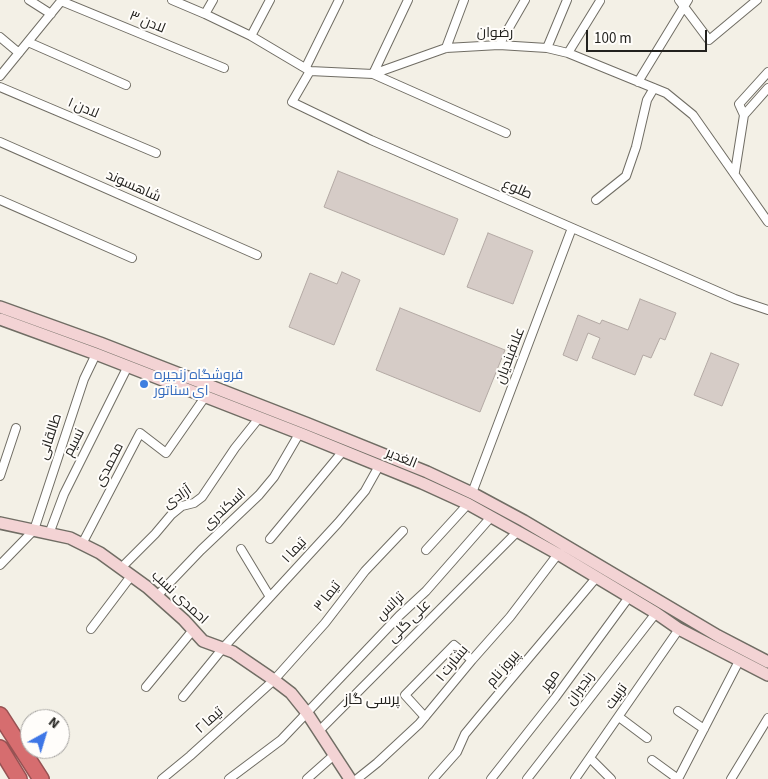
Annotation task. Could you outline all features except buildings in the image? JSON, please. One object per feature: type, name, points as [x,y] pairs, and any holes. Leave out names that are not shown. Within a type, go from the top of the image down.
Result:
[{"type":"highway","points":[[0,715],[41,779]]},
{"type":"highway","points":[[0,748],[20,779]]},
{"type":"main road","name":"الغدیر","points":[[0,307],[100,342],[427,472],[472,493],[524,521],[718,636],[768,662]]},
{"type":"main road","name":"الغدیر","points":[[0,319],[128,366],[379,466],[468,504],[558,554],[679,629],[768,675]]},
{"type":"main road","points":[[468,504],[472,493]]},
{"type":"main road","name":"احمدی نسب","points":[[0,523],[70,538],[100,553],[157,596],[203,641],[233,652],[274,680],[291,693],[320,731],[350,779]]},
{"type":"street","points":[[28,0],[50,14]]},
{"type":"street","name":"رضوان","points":[[172,0],[251,36],[308,69],[373,74],[446,48],[499,45],[547,48],[568,53],[666,93],[693,115],[735,172],[745,191],[768,222]]},
{"type":"street","points":[[206,14],[213,0]]},
{"type":"street","points":[[251,36],[270,0]]},
{"type":"street","points":[[308,69],[339,0]]},
{"type":"street","points":[[408,0],[373,74],[506,133]]},
{"type":"street","points":[[446,48],[464,0]]},
{"type":"street","points":[[499,45],[525,0]]},
{"type":"street","points":[[547,48],[567,0]]},
{"type":"street","points":[[638,82],[683,2],[708,40],[757,0]]},
{"type":"street","points":[[0,76],[62,1]]},
{"type":"street","name":"لادن ۳","points":[[62,1],[224,68]]},
{"type":"street","points":[[568,53],[600,1]]},
{"type":"street","points":[[0,37],[20,52]]},
{"type":"street","points":[[28,42],[126,86]]},
{"type":"street","name":"طلوع","points":[[308,69],[292,102],[371,140],[572,228],[735,299],[768,310]]},
{"type":"street","points":[[744,115],[739,104],[768,72]]},
{"type":"street","name":"لادن ۱","points":[[0,87],[156,153]]},
{"type":"street","points":[[596,200],[626,176],[636,147],[647,100],[654,88]]},
{"type":"street","points":[[735,172],[744,115],[768,88]]},
{"type":"street","name":"شاهسوند","points":[[0,142],[257,255]]},
{"type":"street","points":[[0,200],[132,258]]},
{"type":"street","name":"علاقبندیان","points":[[472,493],[572,228]]},
{"type":"street","name":"طالقانی","points":[[34,530],[84,379],[96,354]]},
{"type":"street","name":"نسیم","points":[[49,534],[64,494],[128,366]]},
{"type":"street","name":"محمدی","points":[[82,544],[140,433],[166,453],[205,397]]},
{"type":"street","name":"آزادی","points":[[120,568],[155,534],[170,515],[182,506],[194,503],[202,497],[259,418]]},
{"type":"street","points":[[0,476],[16,428]]},
{"type":"street","name":"اسکندری","points":[[157,596],[201,550],[259,495],[274,477],[298,434]]},
{"type":"street","points":[[270,539],[343,452]]},
{"type":"street","name":"تیما ۱","points":[[183,697],[223,648],[338,523],[365,491],[379,466]]},
{"type":"street","points":[[426,550],[468,504]]},
{"type":"street","name":"ترانس","points":[[229,779],[281,740],[307,714],[399,616],[426,592],[491,517]]},
{"type":"street","points":[[0,565],[34,530]]},
{"type":"street","name":"تیما ۳","points":[[274,680],[324,623],[365,571],[402,530]]},
{"type":"street","name":"علی گلی","points":[[320,731],[518,531]]},
{"type":"street","points":[[240,549],[270,597]]},
{"type":"street","name":"بشارت ۱","points":[[357,779],[400,742],[425,717],[510,617],[558,554]]},
{"type":"street","points":[[91,629],[131,576]]},
{"type":"street","name":"پیروز نام","points":[[433,779],[457,752],[465,734],[596,578]]},
{"type":"street","name":"مهر","points":[[491,779],[555,698],[586,653],[629,597]]},
{"type":"street","name":"رنجبران","points":[[527,779],[656,613]]},
{"type":"street","name":"تربیت","points":[[575,779],[679,629]]},
{"type":"street","points":[[146,686],[193,630]]},
{"type":"street","points":[[425,717],[405,695],[454,645],[472,660]]},
{"type":"street","points":[[652,760],[678,779],[739,661]]},
{"type":"street","name":"تیما ۲","points":[[162,779],[274,680]]},
{"type":"street","points":[[678,711],[704,729]]},
{"type":"street","points":[[619,717],[647,738]]},
{"type":"street","points":[[731,779],[765,728],[768,718]]},
{"type":"street","points":[[307,779],[334,755]]},
{"type":"street","points":[[590,758],[611,779]]},
{"type":"place","name":"فروشگاه زنجیره ای سناتور","points":[[144,384]]},
{"type":"district","name":"پرسی گاز","points":[[372,701]]}]
